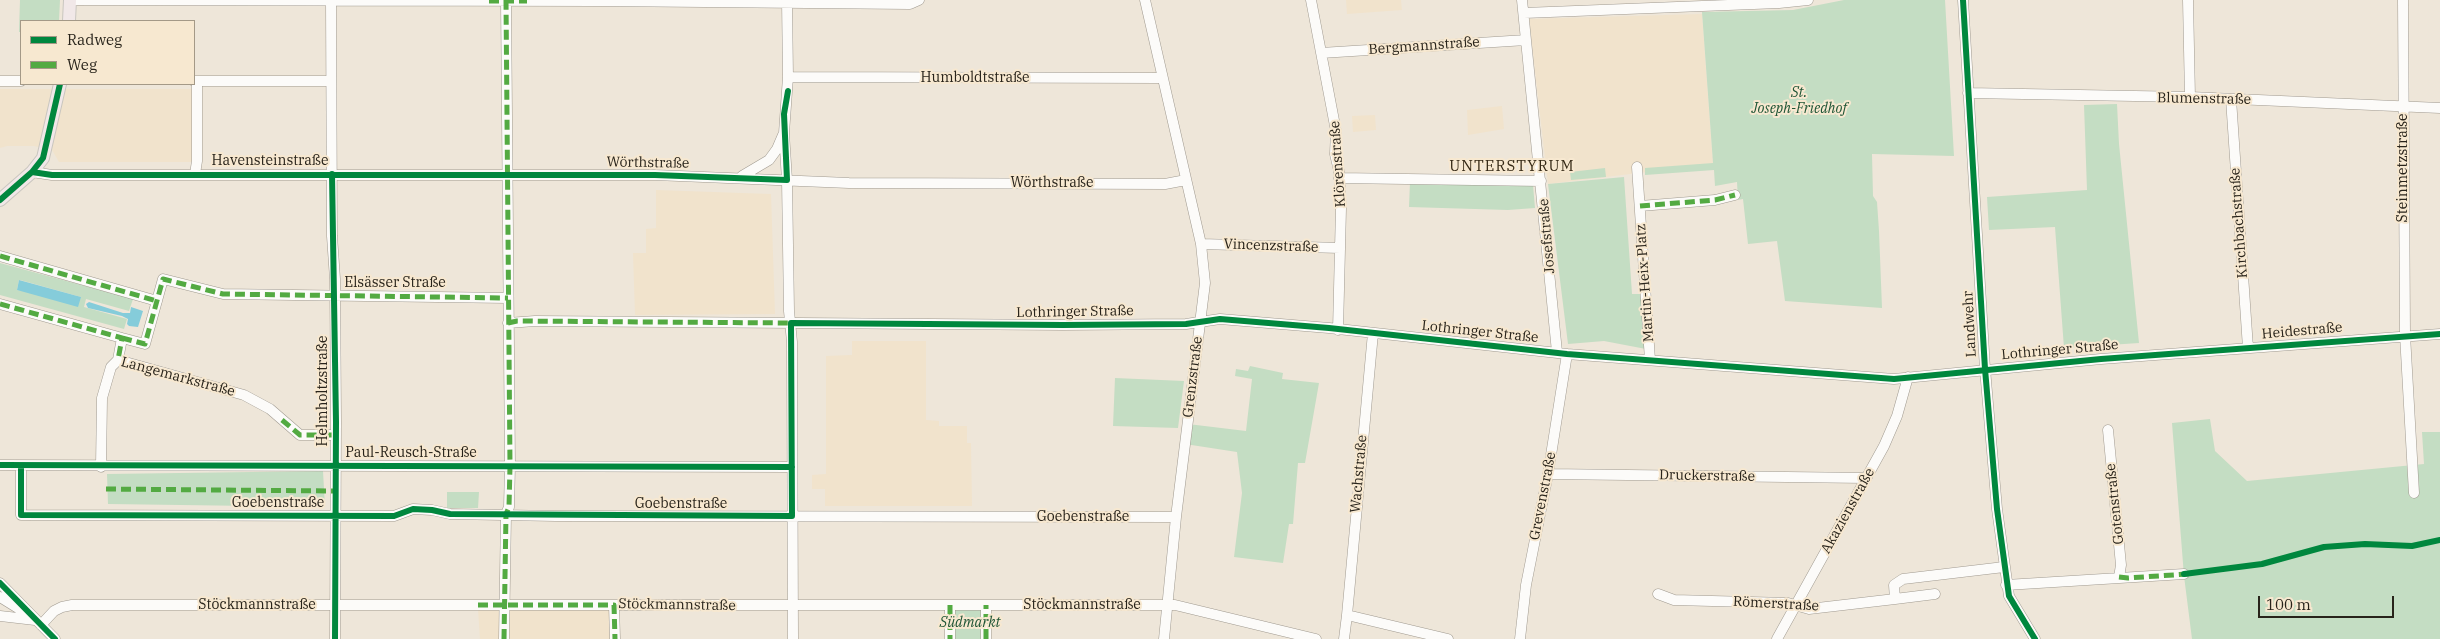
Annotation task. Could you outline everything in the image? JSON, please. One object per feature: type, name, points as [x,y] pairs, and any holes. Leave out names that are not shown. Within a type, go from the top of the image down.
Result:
[{"type":"main road","points":[[69,20],[70,0]]},
{"type":"main road","points":[[0,200],[32,172],[44,154],[60,85]]},
{"type":"street","points":[[70,0],[777,1],[910,4],[918,0]]},
{"type":"street","name":"Helmholtzstraße","points":[[331,0],[332,258],[336,296],[335,639]]},
{"type":"street","points":[[504,639],[506,514],[510,507],[509,174],[506,0]]},
{"type":"street","name":"Grenzstraße","points":[[1146,0],[1162,78],[1201,244],[1205,283],[1176,517],[1164,639]]},
{"type":"street","name":"Klörenstraße","points":[[1311,0],[1335,119],[1335,154],[1339,178],[1340,248],[1338,330]]},
{"type":"street","name":"Josefstraße","points":[[1522,0],[1541,181],[1562,353]]},
{"type":"street","points":[[1524,13],[1693,6],[1709,3],[1808,0]]},
{"type":"street","name":"Landwehr","points":[[1963,0],[1992,462],[2006,586],[2011,602],[2035,639]]},
{"type":"street","points":[[2188,0],[2190,97]]},
{"type":"street","name":"Steinmetzstraße","points":[[2403,0],[2405,335]]},
{"type":"street","points":[[787,2],[788,78],[784,133],[791,323],[793,639]]},
{"type":"street","name":"Bergmannstraße","points":[[1322,53],[1526,40]]},
{"type":"street","name":"Humboldtstraße","points":[[788,78],[1162,78]]},
{"type":"street","points":[[0,81],[20,81]]},
{"type":"street","points":[[195,174],[197,161],[196,81],[331,81]]},
{"type":"street","name":"Blumenstraße","points":[[1968,93],[2190,97],[2440,108]]},
{"type":"street","name":"Kirchbachstraße","points":[[2231,99],[2248,348]]},
{"type":"street","name":"Wörthstraße","points":[[739,177],[769,160],[777,149],[784,133]]},
{"type":"street","name":"Martin-Heix-Platz","points":[[1637,167],[1650,360]]},
{"type":"street","name":"Havensteinstraße","points":[[32,172],[52,175],[509,174]]},
{"type":"street","name":"Wörthstraße","points":[[509,174],[739,177],[849,183],[1165,184],[1186,180]]},
{"type":"street","points":[[1339,178],[1541,181]]},
{"type":"street","name":"Martin-Heix-Platz","points":[[1640,206],[1715,200],[1736,195]]},
{"type":"street","name":"Vincenzstraße","points":[[1201,244],[1340,248]]},
{"type":"street","points":[[0,256],[157,301],[145,344],[0,304]]},
{"type":"street","name":"Elsässer Straße","points":[[157,301],[163,279],[223,294],[508,298]]},
{"type":"street","name":"Lothringer Straße","points":[[508,323],[517,321],[1044,325],[1186,324],[1238,320],[1562,353],[1874,378],[1908,377],[2166,354]]},
{"type":"street","name":"Wachstraße","points":[[1347,615],[1373,333]]},
{"type":"street","name":"Heidestraße","points":[[2166,354],[2405,335],[2440,334]]},
{"type":"street","points":[[2405,335],[2414,493]]},
{"type":"street","points":[[118,360],[122,338]]},
{"type":"street","name":"Grevenstraße","points":[[1520,639],[1526,585],[1548,474],[1562,353]]},
{"type":"street","name":"Langemarkstraße","points":[[101,467],[102,398],[111,366],[118,360],[244,395],[270,409],[300,436],[336,435]]},
{"type":"street","name":"Akazienstraße","points":[[1777,639],[1890,434],[1908,377]]},
{"type":"street","name":"Gotenstraße","points":[[2108,430],[2121,565],[2119,577]]},
{"type":"street","name":"Paul-Reusch-Straße","points":[[0,466],[792,467]]},
{"type":"street","name":"Goebenstraße","points":[[21,466],[21,515],[394,516],[413,510],[432,510],[450,514],[1176,517]]},
{"type":"street","name":"Druckerstraße","points":[[1548,474],[1866,478]]},
{"type":"street","points":[[1895,599],[1894,585],[1904,579],[2004,567]]},
{"type":"street","points":[[2006,586],[2184,574]]},
{"type":"street","points":[[0,583],[55,639]]},
{"type":"street","name":"Römerstraße","points":[[1658,594],[1674,600],[1788,603],[1809,609],[1935,594]]},
{"type":"street","points":[[0,596],[35,620]]},
{"type":"street","name":"Stöckmannstraße","points":[[35,620],[62,606],[72,605],[1181,605],[1316,639]]},
{"type":"street","points":[[614,605],[615,639]]},
{"type":"street","points":[[950,605],[950,639]]},
{"type":"street","points":[[986,605],[986,639]]},
{"type":"street","points":[[1344,639],[1347,615],[1448,639]]},
{"type":"street","points":[[0,616],[35,620]]},
{"type":"shaded area","points":[[1346,0],[1401,0],[1402,10],[1347,14]]},
{"type":"shaded area","points":[[1702,14],[1713,164],[1548,184],[1529,19]]},
{"type":"shaded area","points":[[0,89],[192,89],[193,162],[59,162],[52,150],[34,146],[7,146],[0,148]]},
{"type":"shaded area","points":[[1502,106],[1504,129],[1468,135],[1467,110]]},
{"type":"shaded area","points":[[1375,115],[1376,130],[1353,132],[1352,116]]},
{"type":"shaded area","points":[[656,190],[771,194],[775,314],[635,315],[633,253],[646,253],[646,229],[656,228]]},
{"type":"shaded area","points":[[852,341],[926,341],[926,420],[939,421],[939,426],[967,426],[967,443],[971,443],[972,506],[825,506],[825,489],[812,489],[812,475],[826,474],[826,356],[852,355]]},
{"type":"shaded area","points":[[620,607],[620,639],[480,639],[478,609]]},
{"type":"green space","points":[[20,0],[60,0],[59,20],[20,20],[19,32]]},
{"type":"green space","name":"St. Joseph-Friedhof","points":[[1844,0],[1945,0],[1954,156],[1872,154],[1873,196],[1877,202],[1879,231],[1882,308],[1785,301],[1777,241],[1748,244],[1743,199],[1738,200],[1737,182],[1715,186],[1714,170],[1645,175],[1645,168],[1713,163],[1702,12],[1793,10]]},
{"type":"green space","points":[[2117,104],[2119,144],[2139,343],[2064,348],[2055,227],[1989,230],[1987,197],[2087,190],[2084,105]]},
{"type":"green space","points":[[1605,168],[1606,177],[1571,180],[1570,172]]},
{"type":"green space","points":[[1624,177],[1632,294],[1642,294],[1646,349],[1604,341],[1568,344],[1548,184]]},
{"type":"green space","points":[[1410,182],[1533,185],[1535,208],[1508,210],[1409,207]]},
{"type":"green space","points":[[0,263],[133,299],[129,311],[86,299],[84,307],[127,319],[124,329],[0,295]],"holes":[[[19,280],[81,297],[17,290]]]},
{"type":"green space","points":[[1250,366],[1283,373],[1282,379],[1319,383],[1305,463],[1298,463],[1293,524],[1289,524],[1283,563],[1234,557],[1242,493],[1237,452],[1185,444],[1188,424],[1246,431],[1252,379],[1235,376],[1236,369],[1248,371]]},
{"type":"green space","points":[[1115,378],[1184,381],[1178,428],[1113,426]]},
{"type":"green space","points":[[2210,419],[2215,451],[2247,481],[2424,464],[2422,432],[2440,432],[2440,639],[2192,639],[2184,576],[2172,423]]},
{"type":"green space","points":[[323,471],[325,507],[108,504],[107,474]]},
{"type":"green space","points":[[447,492],[479,492],[478,508],[447,508]]},
{"type":"green space","name":"Südmarkt","points":[[986,605],[986,639],[951,639],[950,610]]},
{"type":"water","points":[[19,280],[81,297],[78,307],[17,290]]},
{"type":"water","points":[[89,302],[123,313],[130,313],[131,307],[143,311],[138,327],[129,326],[127,324],[128,319],[122,316],[88,308],[86,304]]},
{"type":"marked path","points":[[504,639],[506,514],[509,507],[510,466],[506,0]]},
{"type":"marked path","points":[[489,1],[527,1]]},
{"type":"marked path","points":[[1640,206],[1715,200],[1735,195]]},
{"type":"marked path","points":[[0,256],[157,301]]},
{"type":"marked path","points":[[122,338],[145,344],[163,279],[223,294],[508,298]]},
{"type":"marked path","points":[[0,304],[122,338],[118,360]]},
{"type":"marked path","points":[[508,323],[517,321],[791,323]]},
{"type":"marked path","points":[[282,420],[300,435],[336,435]]},
{"type":"marked path","points":[[106,489],[335,491]]},
{"type":"marked path","points":[[2119,577],[2188,574]]},
{"type":"marked path","points":[[478,605],[614,605],[615,639]]},
{"type":"marked path","points":[[950,605],[950,639]]},
{"type":"marked path","points":[[986,605],[986,639]]},
{"type":"cycle path","points":[[1963,0],[1985,369],[1997,509],[2009,596],[2035,639]]},
{"type":"cycle path","points":[[0,200],[32,172],[43,158],[60,85]]},
{"type":"cycle path","points":[[32,172],[52,175],[655,175],[787,180],[784,114],[788,91]]},
{"type":"cycle path","points":[[332,174],[336,422],[335,639]]},
{"type":"cycle path","points":[[21,466],[21,515],[394,516],[413,509],[432,510],[450,514],[792,516],[791,323],[1186,324],[1220,319],[1329,328],[1567,354],[1894,379],[2101,359],[2440,334]]},
{"type":"cycle path","points":[[0,465],[792,467]]},
{"type":"cycle path","points":[[2184,574],[2262,564],[2324,547],[2365,544],[2412,546],[2440,540]]},
{"type":"cycle path","points":[[0,583],[55,639]]},
{"type":"district","name":"UNTERSTYRUM","points":[[1512,167]]}]
